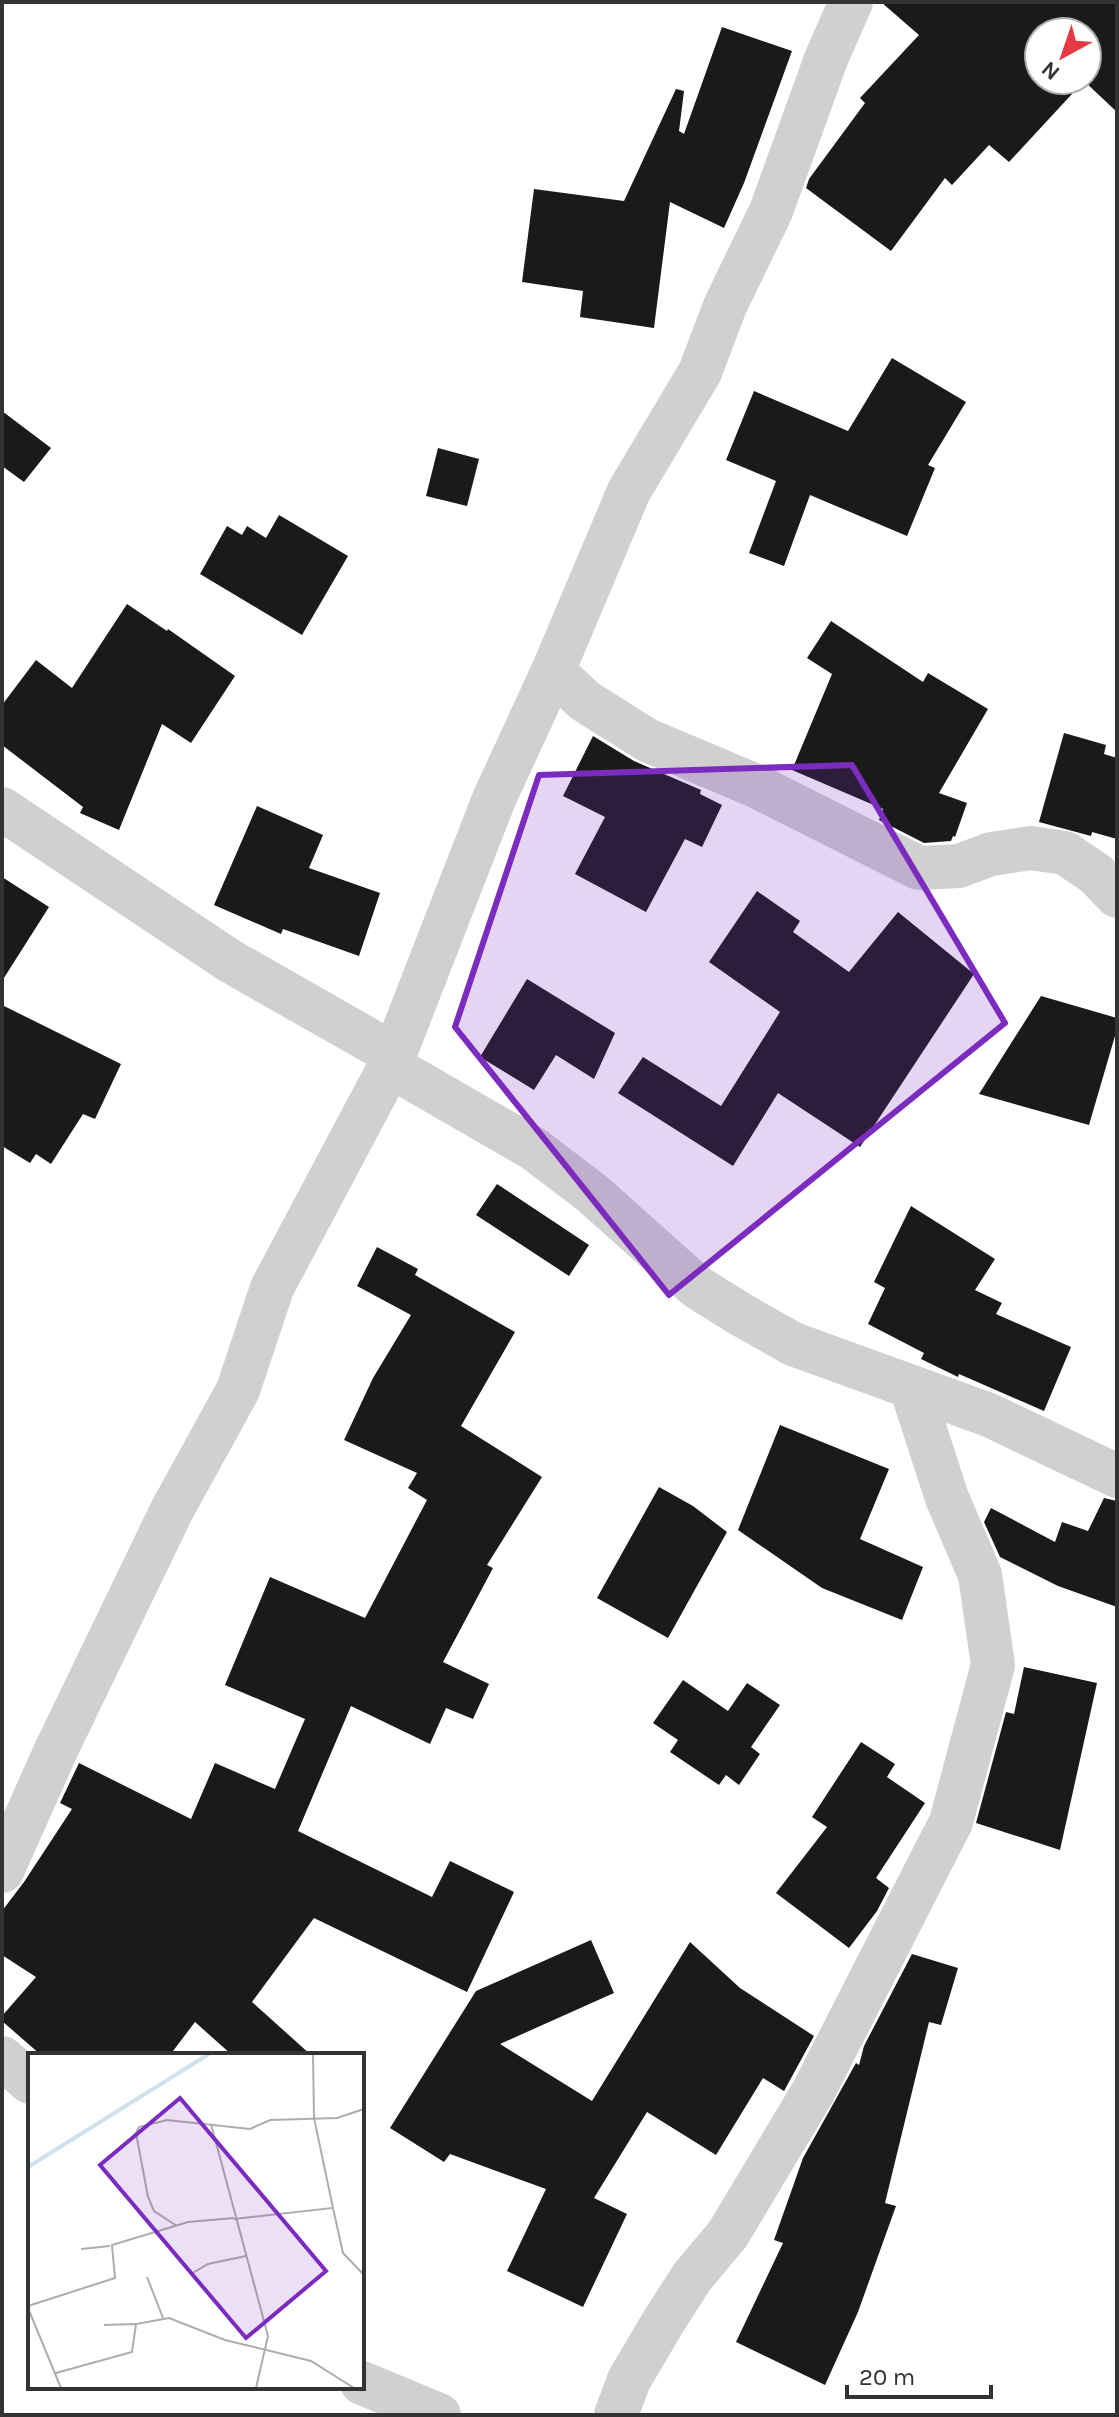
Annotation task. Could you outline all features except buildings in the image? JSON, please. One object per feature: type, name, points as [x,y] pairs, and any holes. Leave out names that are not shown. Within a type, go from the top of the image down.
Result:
[{"type":"street","points":[[2,1871],[56,1750],[172,1510],[238,1390],[272,1288],[392,1060],[494,799],[553,671],[629,491],[700,372],[725,306],[771,211],[826,59],[851,2]]},
{"type":"street","points":[[553,671],[585,701],[647,740],[756,786],[919,868],[959,866],[991,854],[1031,848],[1054,851],[1065,853],[1096,874],[1117,896]]},
{"type":"street","points":[[2,809],[230,961],[534,1149],[593,1194],[697,1287],[740,1314],[793,1344],[989,1415],[1117,1476]]},
{"type":"street","points":[[616,2415],[629,2380],[662,2324],[692,2277],[728,2234],[813,2092],[951,1822],[993,1665],[980,1575],[947,1498],[911,1387]]},
{"type":"street","points":[[2,2058],[28,2080]]},
{"type":"street","points":[[364,2384],[439,2415]]},
{"type":"highlighted area","points":[[852,765],[1005,1023],[669,1295],[455,1027],[539,775]]}]
